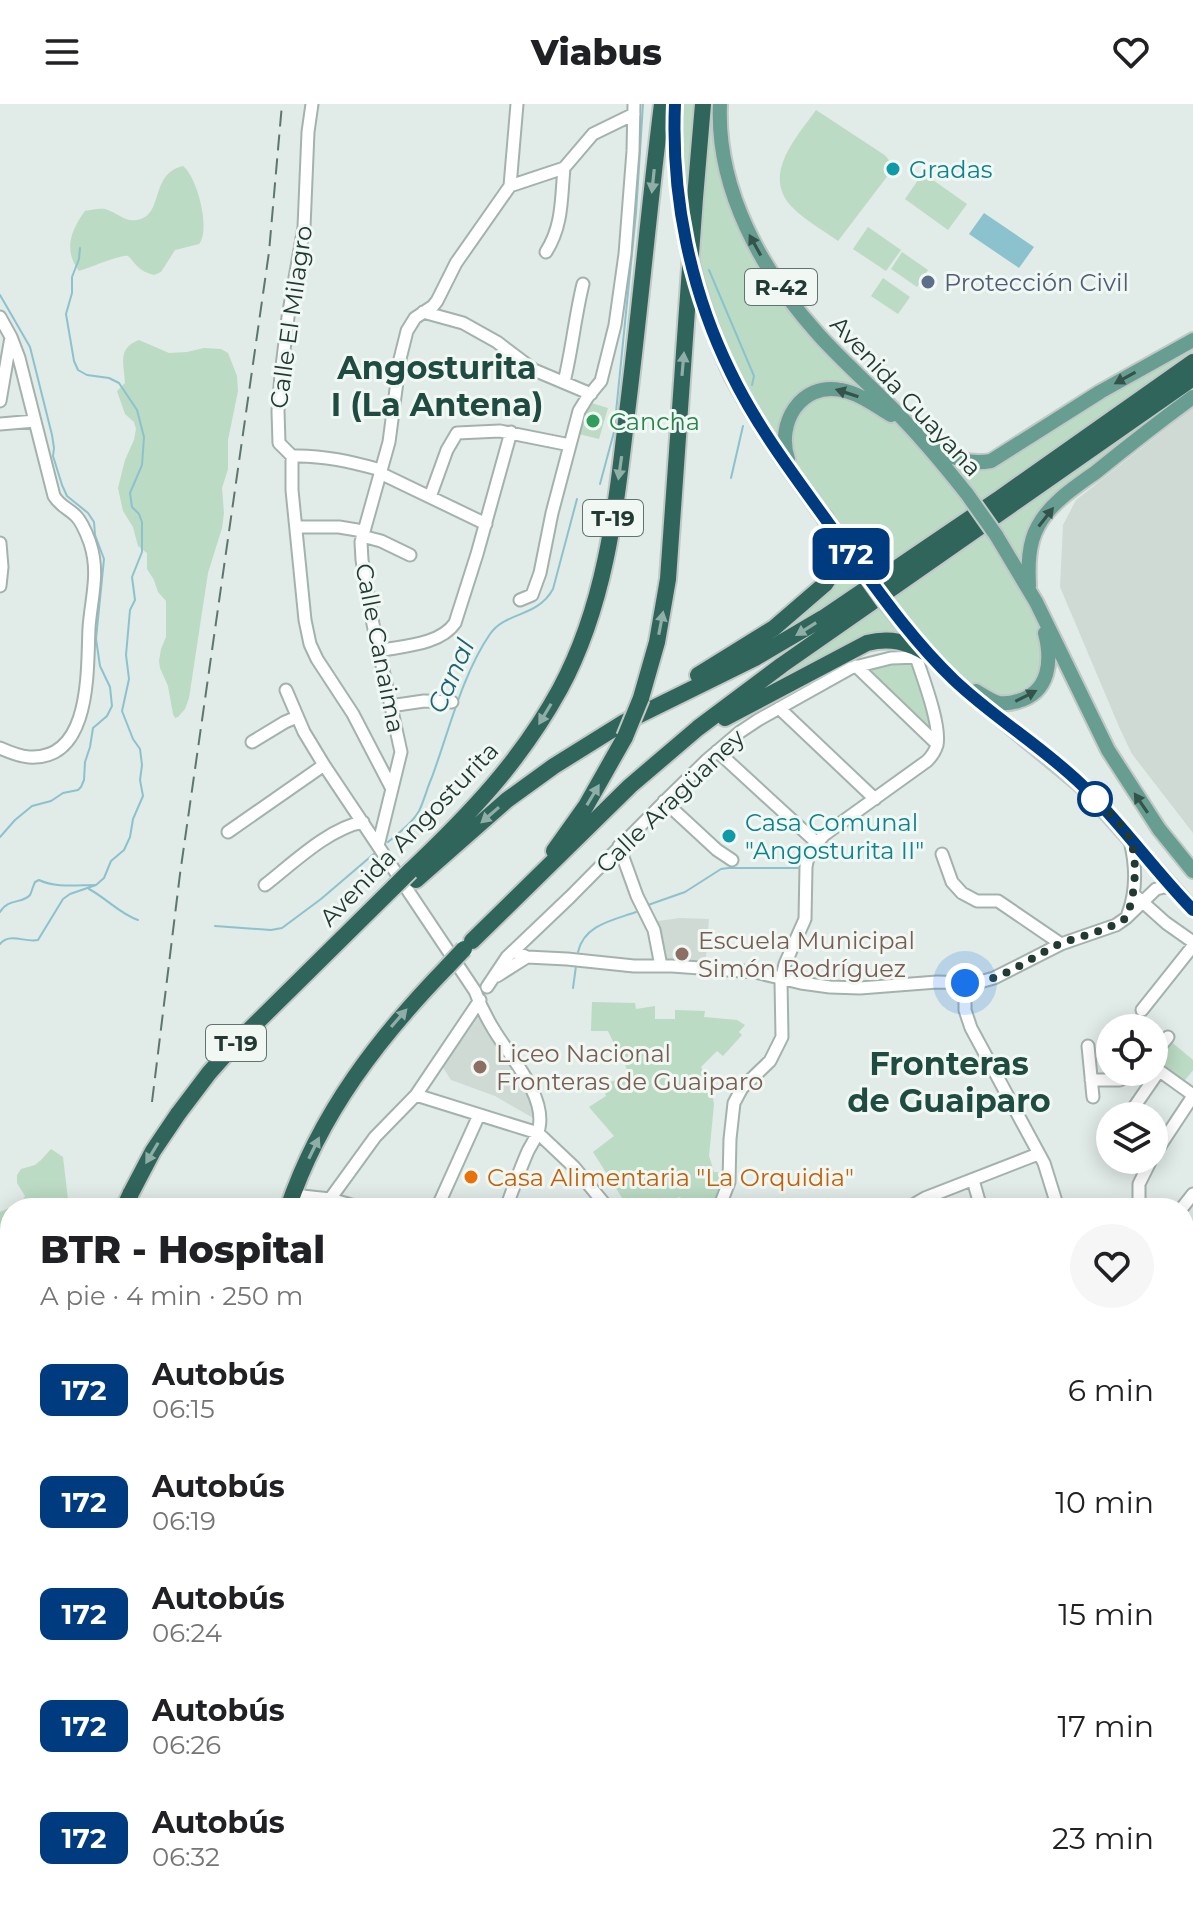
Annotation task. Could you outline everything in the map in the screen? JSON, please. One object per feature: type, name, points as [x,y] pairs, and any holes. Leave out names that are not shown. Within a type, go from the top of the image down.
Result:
[{"type":"highway","name":"T-19","points":[[291,1198],[319,1138],[356,1074],[390,1028],[533,875],[565,836],[597,788],[641,698],[657,642],[668,579],[703,104]]},
{"type":"highway","name":"Avenida Angosturita","points":[[413,876],[501,778],[525,746],[561,688],[590,618],[609,547],[665,105]]},
{"type":"highway","points":[[413,876],[522,789],[578,749],[624,730],[823,618],[1193,362]]},
{"type":"highway","points":[[468,945],[630,786],[675,747],[782,665],[1193,378]]},
{"type":"highway","points":[[624,730],[675,689],[774,628],[825,584],[830,578],[836,553],[835,541],[825,517]]},
{"type":"highway","points":[[675,747],[867,643],[897,640],[917,647],[926,657]]},
{"type":"highway","name":"T-19","points":[[129,1198],[153,1151],[209,1073],[301,979],[413,876]]},
{"type":"main road","name":"Avenida Guayana","points":[[720,104],[722,145],[730,181],[741,217],[767,266],[818,334],[928,445],[996,535],[1033,596],[1108,750],[1159,829],[1193,871]]},
{"type":"main road","points":[[665,105],[674,149],[679,205],[698,289],[731,375],[761,425],[926,657],[1072,776],[1193,910]]},
{"type":"main road","points":[[928,445],[952,458],[991,461],[1100,392],[1193,340]]},
{"type":"main road","points":[[791,469],[783,440],[787,421],[796,405],[821,390],[836,389],[851,393],[891,414],[914,431]]},
{"type":"main road","points":[[926,657],[999,703],[1015,702],[1031,695],[1043,683],[1049,654],[1028,565],[1033,537],[1042,519],[1068,493],[1193,397]]},
{"type":"street","name":"Calle El Milagro","points":[[312,104],[304,227],[288,317],[278,411],[279,443],[292,456],[292,490],[310,644],[353,714],[392,789]]},
{"type":"street","points":[[517,104],[510,186],[564,168],[593,134],[634,109]]},
{"type":"street","points":[[520,600],[532,595],[540,573],[579,411],[604,374],[625,254],[634,109]]},
{"type":"street","points":[[546,252],[555,238],[560,219],[564,168]]},
{"type":"street","name":"Calle Canaima","points":[[379,842],[401,752],[378,651],[362,560],[363,534],[389,442],[403,344],[410,325],[437,301],[456,263],[510,186]]},
{"type":"street","points":[[564,382],[583,284]]},
{"type":"street","points":[[423,312],[472,327],[534,370],[591,394]]},
{"type":"street","points":[[0,317],[19,358],[54,496],[61,506],[77,517],[95,563],[80,723],[69,739],[50,754],[30,757],[0,748]]},
{"type":"street","points":[[0,401],[11,337]]},
{"type":"street","points":[[0,424],[35,421]]},
{"type":"street","points":[[430,497],[451,440],[457,433],[511,432],[570,445]]},
{"type":"street","points":[[378,651],[436,638],[451,629],[459,614],[511,432]]},
{"type":"street","points":[[292,456],[329,458],[381,472],[486,524]]},
{"type":"street","points":[[296,527],[339,527],[410,555]]},
{"type":"street","points":[[0,543],[0,586]]},
{"type":"street","points":[[723,1198],[729,1182],[734,1103],[742,1088],[770,1061],[782,1037],[781,978],[805,919],[807,858],[816,842],[933,755],[938,734],[926,657]]},
{"type":"street","name":"Calle Aragüaney","points":[[483,995],[503,961],[562,906],[664,801],[717,751],[749,726],[856,666],[891,658],[926,657]]},
{"type":"street","points":[[856,666],[937,744]]},
{"type":"street","points":[[286,690],[324,765],[379,842],[475,991],[483,995],[535,1097],[540,1114],[538,1133],[510,1198]]},
{"type":"street","points":[[390,706],[424,701],[452,702]]},
{"type":"street","points":[[779,708],[875,799]]},
{"type":"street","points":[[252,742],[297,717]]},
{"type":"street","points":[[717,751],[816,842]]},
{"type":"street","points":[[228,832],[324,765]]},
{"type":"street","points":[[664,801],[732,860]]},
{"type":"street","points":[[265,885],[334,833],[348,826],[365,826]]},
{"type":"street","points":[[1129,837],[1138,898],[1193,944],[1142,1010]]},
{"type":"street","points":[[619,846],[637,896],[654,930],[661,966]]},
{"type":"street","points":[[942,854],[952,882],[962,893],[977,901],[998,901],[1061,944]]},
{"type":"street","points":[[514,951],[527,957],[755,972],[830,987],[986,981],[1061,944],[1104,930],[1126,918],[1138,898],[1156,889],[1173,888]]},
{"type":"street","points":[[331,1198],[375,1137],[416,1095],[483,995],[507,968],[527,957]]},
{"type":"street","points":[[965,983],[965,1010],[971,1028],[1038,1154],[1056,1198]]},
{"type":"street","points":[[1088,1046],[1093,1097]]},
{"type":"street","points":[[1168,1077],[1193,1095],[1187,1116],[1168,1130]]},
{"type":"street","points":[[1091,1080],[1096,1080]]},
{"type":"street","points":[[416,1095],[538,1133],[574,1167],[600,1198]]},
{"type":"street","points":[[442,1198],[479,1115]]},
{"type":"street","points":[[925,1198],[1038,1154]]},
{"type":"street","points":[[1139,1198],[1139,1184],[1144,1174]]},
{"type":"street","points":[[973,1180],[978,1198]]},
{"type":"shaded area","points":[[1193,407],[1193,833],[1132,754],[1060,587],[1063,525],[1076,500]]},
{"type":"shaded area","name":"Escuela Municipal Simón Rodríguez","points":[[680,918],[709,919],[705,968],[661,966],[650,922]]},
{"type":"shaded area","name":"Liceo Nacional Fronteras de Guaiparo","points":[[479,1003],[523,1074],[540,1122],[495,1096],[451,1080],[438,1060]]},
{"type":"green space","points":[[675,104],[720,104],[730,181],[785,294],[928,445],[983,462],[1193,340],[1193,362],[823,618],[675,689],[718,664],[823,580],[832,544],[745,400],[692,266]]},
{"type":"green space","points":[[816,110],[883,154],[891,165],[889,174],[838,241],[793,208],[784,196],[780,183],[785,157]]},
{"type":"green space","points":[[183,166],[193,181],[201,204],[204,227],[199,244],[175,250],[161,272],[154,275],[141,269],[128,256],[79,271],[70,248],[76,225],[85,211],[105,209],[126,219],[141,219],[152,209],[166,176]]},
{"type":"green space","points":[[923,173],[967,204],[948,230],[905,199]]},
{"type":"green space","points":[[868,227],[901,250],[886,271],[853,249]]},
{"type":"green space","points":[[902,252],[928,270],[917,287],[891,269]]},
{"type":"green space","points":[[883,278],[910,297],[898,314],[871,296]]},
{"type":"green space","points":[[139,340],[169,353],[221,349],[228,353],[237,376],[238,391],[228,440],[228,469],[222,488],[222,528],[208,573],[189,698],[185,709],[175,718],[159,661],[166,637],[166,601],[147,569],[147,553],[138,546],[133,527],[123,511],[118,488],[136,429],[134,422],[125,414],[117,391],[125,383],[123,363],[127,347]]},
{"type":"green space","points":[[1193,378],[1193,397],[1048,513],[1028,565],[1048,643],[1046,676],[1015,702],[980,693],[934,660],[886,640],[698,728]]},
{"type":"green space","name":"Cancha","points":[[588,402],[608,408],[599,439],[579,434]]},
{"type":"green space","points":[[916,657],[938,742],[856,666]]},
{"type":"green space","points":[[592,1002],[635,1003],[636,1009],[655,1006],[655,1019],[675,1019],[675,1010],[705,1011],[704,1017],[737,1020],[745,1025],[739,1032],[742,1035],[723,1056],[717,1051],[701,1067],[711,1088],[714,1104],[709,1156],[714,1172],[730,1173],[723,1198],[622,1198],[593,1152],[614,1136],[589,1107],[606,1096],[603,1084],[629,1076],[622,1055],[608,1031],[591,1031]]},
{"type":"green space","points":[[1168,1041],[1193,1060],[1193,1070],[1182,1084],[1168,1073]]},
{"type":"green space","points":[[51,1149],[63,1157],[68,1198],[24,1198],[17,1175],[21,1169],[41,1160]]},
{"type":"water","points":[[984,213],[1034,247],[1019,268],[969,234]]},
{"type":"waterway","points":[[600,484],[614,432],[636,213],[643,104]]},
{"type":"waterway","points":[[0,944],[13,938],[38,940],[63,899],[96,885],[104,878],[111,861],[124,850],[143,796],[140,749],[122,711],[129,679],[126,655],[130,610],[135,600],[132,577],[142,552],[142,522],[132,507],[130,493],[142,465],[144,437],[137,410],[119,383],[109,378],[87,375],[78,370],[74,361],[66,314],[80,248]]},
{"type":"waterway","points":[[709,270],[754,376],[752,385]]},
{"type":"waterway","points":[[0,295],[30,347],[62,485],[67,496],[94,522],[95,535],[104,559],[96,639],[100,666],[110,687],[112,706],[107,716],[93,728],[81,787],[32,806],[0,837]]},
{"type":"waterway","points":[[731,478],[743,426]]},
{"type":"waterway","name":"Canal","points":[[388,842],[419,811],[464,685],[490,634],[504,621],[539,605],[553,589],[577,499]]},
{"type":"waterway","points":[[215,926],[282,928],[376,852]]},
{"type":"waterway","points":[[648,905],[685,892],[721,869],[798,868]]},
{"type":"waterway","points":[[0,912],[7,905],[27,898],[39,880],[59,885],[95,885]]},
{"type":"waterway","points":[[89,889],[138,920]]},
{"type":"waterway","points":[[578,952],[586,935],[593,930],[636,912]]},
{"type":"waterway","points":[[573,988],[576,966]]},
{"type":"railway","points":[[152,1102],[180,874],[269,252],[282,104]]},
{"type":"bus line","name":"172","points":[[675,104],[676,186],[692,266],[708,318],[731,375],[761,425],[887,605],[928,654],[957,683],[1084,788],[1193,910]]},
{"type":"place","name":"Gradas","points":[[893,169]]},
{"type":"place","name":"Protección Civil","points":[[928,282]]},
{"type":"place","name":"Cancha","points":[[593,421]]},
{"type":"place","name":"Casa Comunal \"Angosturita II\"","points":[[729,836]]},
{"type":"place","name":"Escuela Municipal Simón Rodríguez","points":[[682,954]]},
{"type":"place","name":"Liceo Nacional Fronteras de Guaiparo","points":[[480,1067]]},
{"type":"place","name":"Casa Alimentaria \"La Orquidia\"","points":[[471,1177]]},
{"type":"district","name":"Angosturita I (La Antena)","points":[[437,386]]},
{"type":"district","name":"Fronteras de Guaiparo","points":[[949,1082]]},
{"type":"route","points":[[965,983],[986,981],[1050,949],[1104,930],[1126,918],[1134,894],[1135,876],[1129,837],[1095,799]]}]
